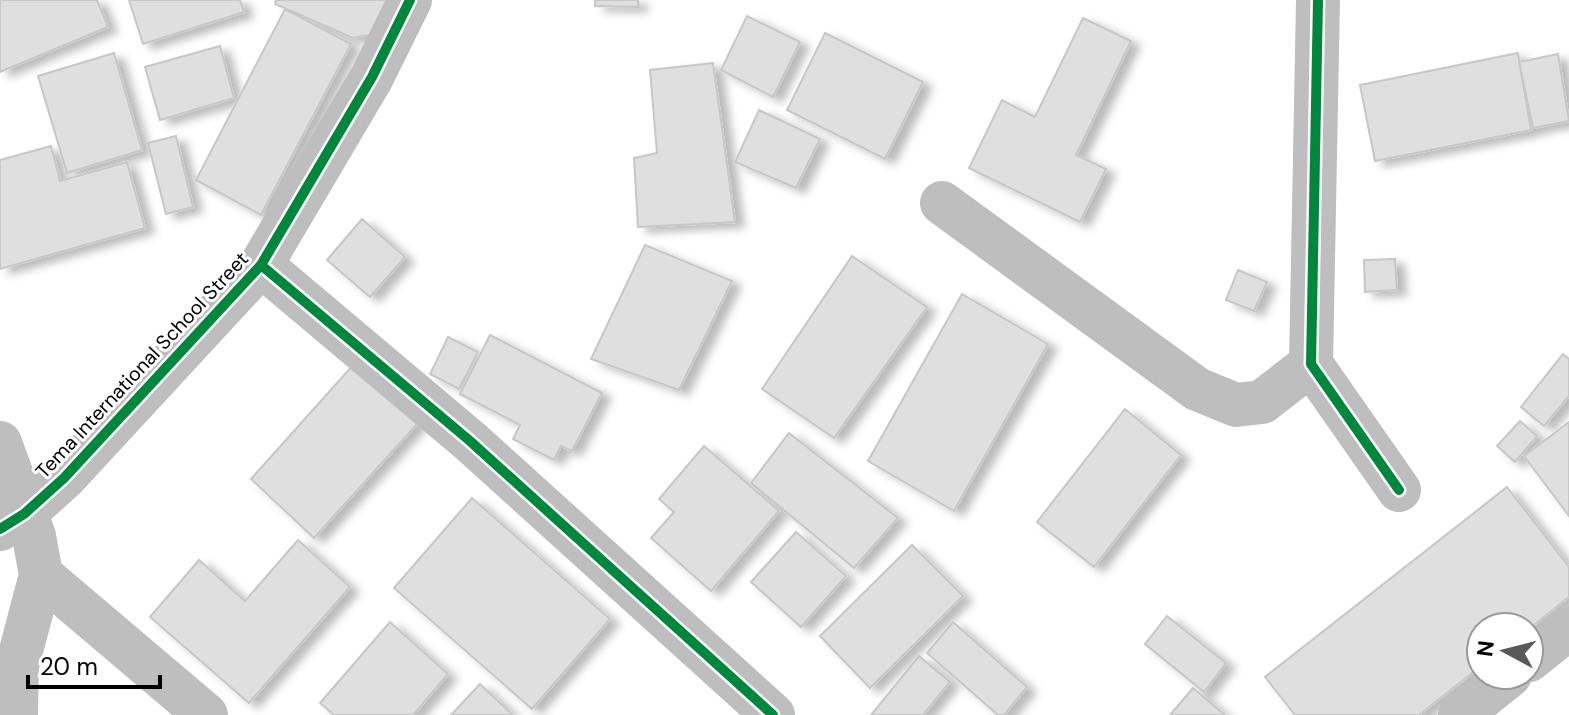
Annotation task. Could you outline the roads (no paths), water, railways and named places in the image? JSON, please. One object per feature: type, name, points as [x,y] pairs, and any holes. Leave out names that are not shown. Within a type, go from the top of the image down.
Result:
[{"type":"street","name":"Tema International School Street","points":[[12,522],[64,478],[261,265],[372,77],[410,0]]},
{"type":"street","points":[[1318,0],[1311,364],[1399,490]]},
{"type":"street","points":[[942,203],[1197,389],[1236,405],[1262,402],[1311,364]]},
{"type":"street","points":[[261,265],[470,441],[773,715]]},
{"type":"street","points":[[0,443],[12,522],[34,536],[41,575],[17,666],[16,715]]},
{"type":"street","points":[[41,575],[206,715]]},
{"type":"street","points":[[1545,647],[1569,628]]},
{"type":"street","points":[[1460,715],[1490,691]]}]
